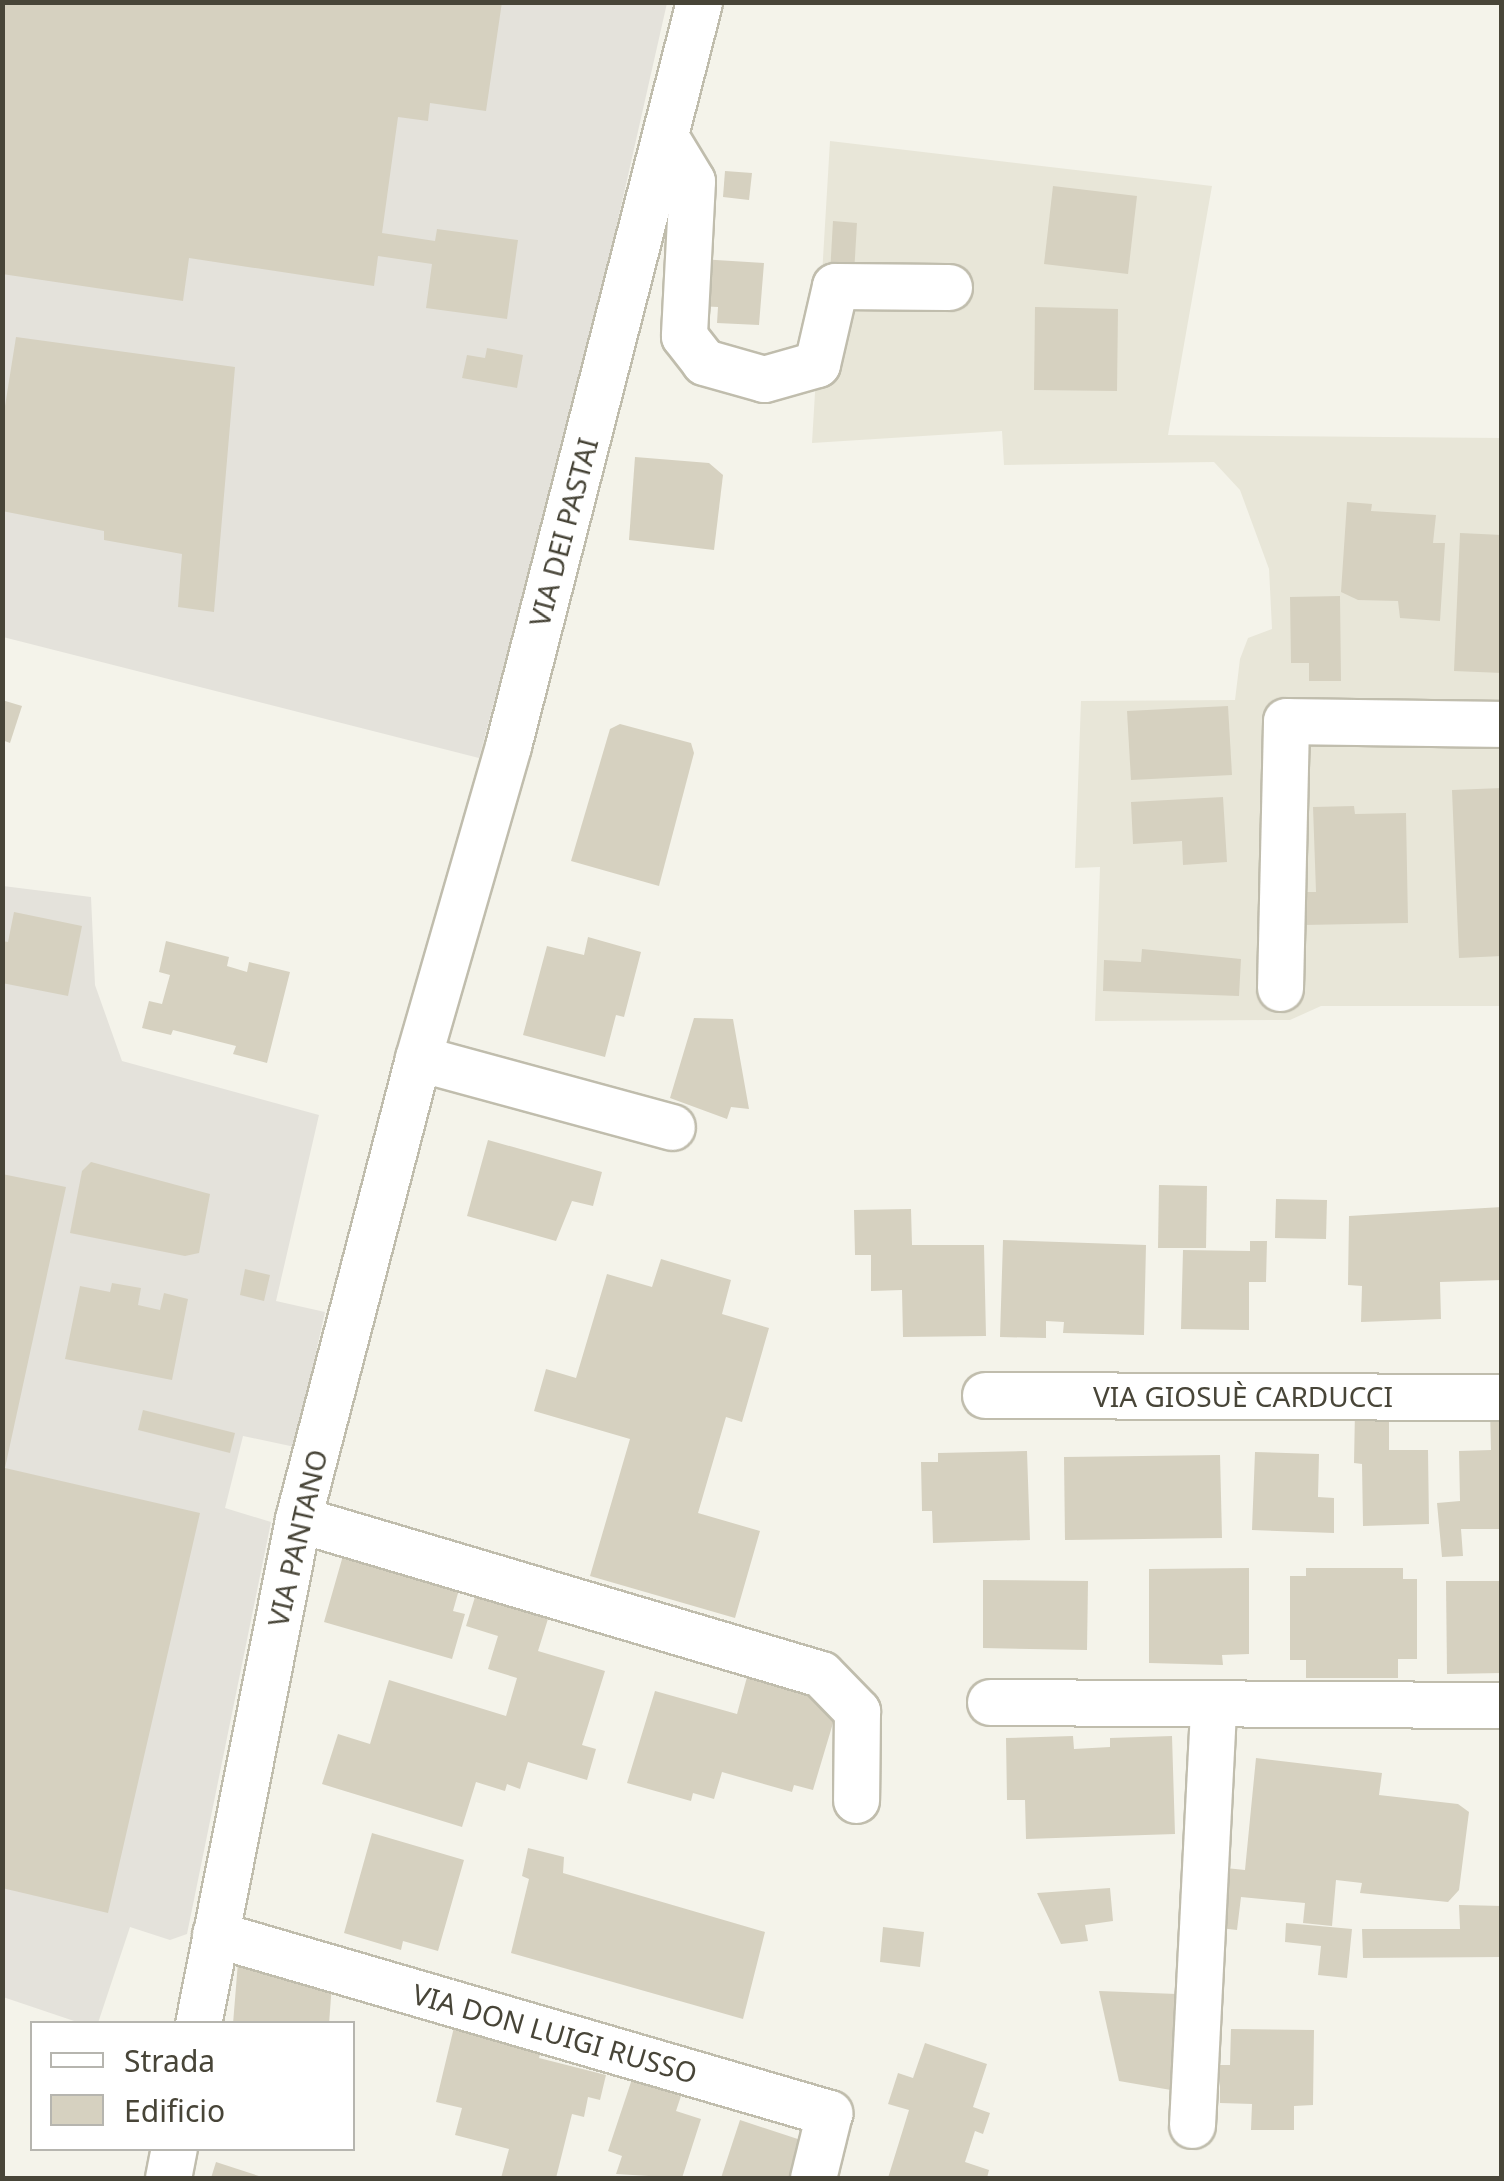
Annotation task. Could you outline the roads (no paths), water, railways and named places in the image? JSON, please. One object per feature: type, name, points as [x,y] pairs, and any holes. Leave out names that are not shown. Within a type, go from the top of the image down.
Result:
[{"type":"street","name":"VIA DEI PASTAI","points":[[418,1058],[508,746],[700,2]]},
{"type":"street","points":[[666,138],[692,181],[684,336],[704,362],[764,379],[817,364],[836,286],[949,287]]},
{"type":"street","points":[[1280,988],[1286,721],[1502,724]]},
{"type":"street","points":[[418,1058],[672,1127]]},
{"type":"street","name":"VIA PANTANO","points":[[199,2021],[298,1519],[418,1058]]},
{"type":"street","name":"VIA GIOSUÈ CARDUCCI","points":[[985,1395],[1502,1397]]},
{"type":"street","points":[[298,1519],[820,1674],[857,1711],[856,1800]]},
{"type":"street","points":[[990,1702],[1502,1705]]},
{"type":"street","points":[[1192,2125],[1213,1704]]},
{"type":"street","name":"VIA DON LUIGI RUSSO","points":[[215,1934],[829,2112],[813,2178]]},
{"type":"street","points":[[168,2178],[173,2151]]}]
